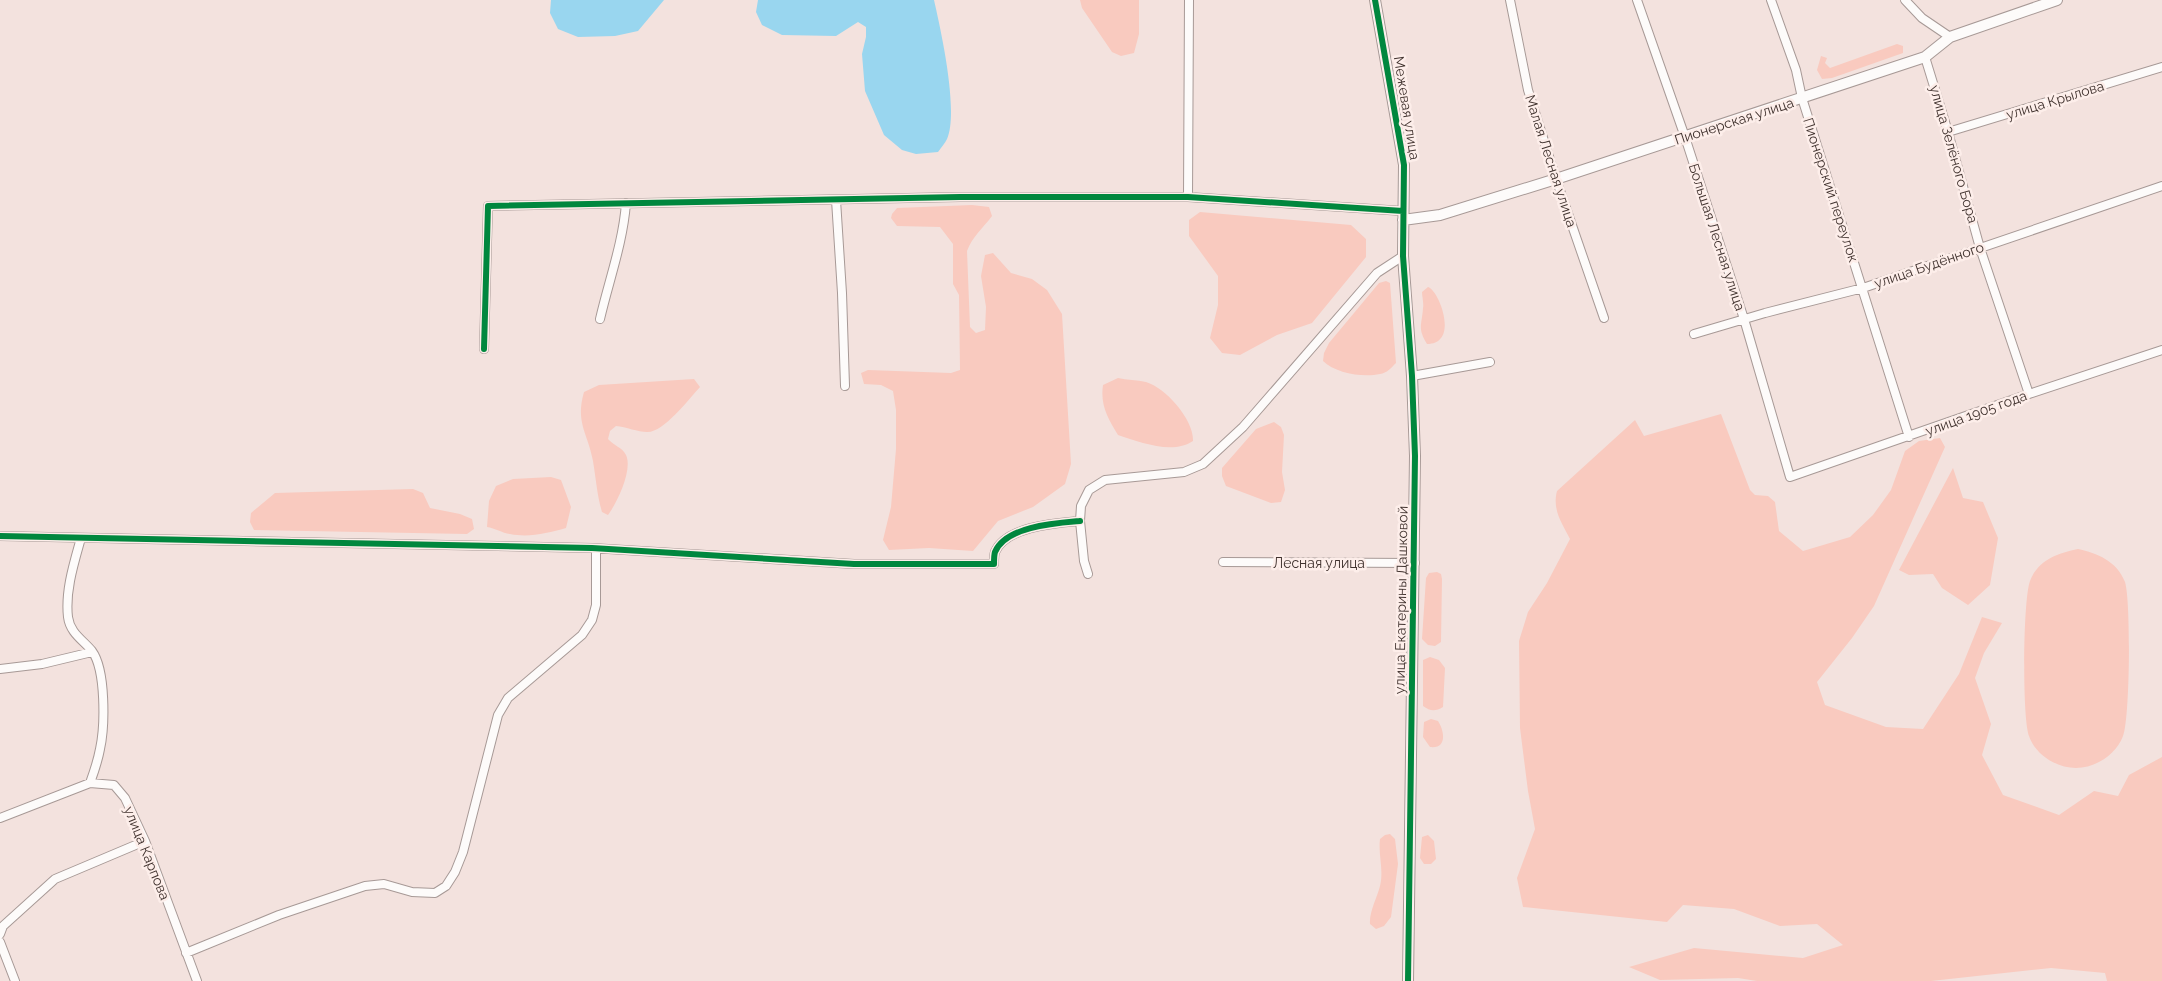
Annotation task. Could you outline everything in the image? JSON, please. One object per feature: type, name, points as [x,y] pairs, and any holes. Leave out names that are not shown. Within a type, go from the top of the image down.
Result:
[{"type":"street","points":[[1188,197],[1189,0]]},
{"type":"street","name":"Межевая улица","points":[[1375,0],[1402,146],[1404,165],[1403,216]]},
{"type":"street","name":"Малая Лесная улица","points":[[1510,0],[1528,90],[1556,179],[1604,318]]},
{"type":"street","name":"Большая Лесная улица","points":[[1637,0],[1685,137],[1744,319],[1790,477]]},
{"type":"street","name":"Пионерский переулок","points":[[1771,0],[1796,70],[1802,98],[1909,437]]},
{"type":"street","points":[[1905,0],[1922,18],[1950,37]]},
{"type":"street","name":"Пионерская улица","points":[[1403,216],[1440,215],[1685,137],[1925,57],[1950,37],[2057,0]]},
{"type":"street","name":"улица Зелёного Бора","points":[[1925,57],[1980,248],[2029,394]]},
{"type":"street","name":"улица Крылова","points":[[1948,132],[2162,67]]},
{"type":"street","name":"улица Будённого","points":[[1694,334],[1863,288],[2162,186]]},
{"type":"street","points":[[484,349],[488,206],[960,197],[1188,197],[1403,216]]},
{"type":"street","points":[[836,200],[842,293],[844,386]]},
{"type":"street","points":[[600,319],[614,261],[619,252],[624,231],[626,203]]},
{"type":"street","name":"улица Екатерины Дашковой","points":[[1403,216],[1415,456],[1408,981]]},
{"type":"street","points":[[1088,574],[1084,561],[1080,521],[1081,506],[1089,490],[1105,480],[1184,472],[1203,464],[1243,427],[1377,273],[1404,256]]},
{"type":"street","name":"улица 1905 года","points":[[1790,477],[2162,350]]},
{"type":"street","points":[[1412,376],[1490,362]]},
{"type":"street","points":[[0,536],[596,549],[854,564],[994,564],[995,552],[1005,540],[1021,532],[1048,523],[1080,521]]},
{"type":"street","points":[[0,818],[90,782],[100,748],[103,688],[100,668],[92,652],[73,631],[68,618],[71,575],[81,538]]},
{"type":"street","points":[[186,953],[279,916],[365,886],[384,884],[424,894],[435,893],[446,886],[455,872],[462,852],[498,715],[508,698],[582,635],[592,620],[596,605],[596,549]]},
{"type":"street","name":"Лесная улица","points":[[1223,562],[1415,563]]},
{"type":"street","points":[[0,669],[42,664],[92,652]]},
{"type":"street","name":"улица Карпова","points":[[90,782],[114,785],[125,798],[145,841],[197,981]]},
{"type":"street","points":[[0,934],[3,926],[55,879],[145,841]]},
{"type":"street","points":[[0,942],[15,981]]},
{"type":"shaded area","points":[[1080,0],[1139,0],[1139,34],[1134,53],[1121,56],[1112,52],[1082,8]]},
{"type":"shaded area","points":[[1897,44],[1903,46],[1903,53],[1832,78],[1822,79],[1817,70],[1821,56],[1827,58],[1825,63],[1830,68]]},
{"type":"shaded area","points":[[972,205],[989,207],[992,216],[975,237],[967,251],[970,327],[976,333],[985,330],[986,307],[981,276],[985,255],[993,253],[1011,273],[1032,279],[1047,290],[1062,314],[1071,464],[1065,484],[1033,507],[998,521],[973,551],[929,548],[889,550],[883,540],[891,507],[896,449],[896,410],[893,391],[881,385],[864,384],[861,373],[868,370],[951,373],[960,370],[959,295],[953,284],[953,244],[940,227],[897,226],[891,218],[897,208]]},
{"type":"shaded area","points":[[1200,212],[1351,225],[1366,239],[1366,257],[1312,323],[1277,335],[1240,355],[1222,353],[1210,338],[1218,305],[1218,276],[1189,236],[1189,220]]},
{"type":"shaded area","points":[[1386,281],[1390,283],[1396,363],[1385,373],[1373,375],[1350,374],[1328,365],[1323,361],[1324,353],[1329,343],[1379,283]]},
{"type":"shaded area","points":[[1428,287],[1437,297],[1441,306],[1445,327],[1443,336],[1437,342],[1427,344],[1422,334],[1421,326],[1422,292]]},
{"type":"shaded area","points":[[1118,378],[1146,382],[1162,391],[1184,415],[1189,424],[1193,441],[1176,447],[1166,447],[1146,444],[1118,435],[1106,412],[1102,392],[1103,385]]},
{"type":"shaded area","points":[[694,379],[700,387],[660,427],[647,432],[616,426],[610,431],[608,439],[624,452],[628,461],[626,477],[612,510],[608,515],[602,512],[591,451],[583,428],[581,412],[584,392],[599,385]]},
{"type":"shaded area","points":[[1721,414],[1750,490],[1755,495],[1768,496],[1775,502],[1779,531],[1803,551],[1850,537],[1873,515],[1891,490],[1905,451],[1919,441],[1940,438],[1945,447],[1874,606],[1852,638],[1817,682],[1825,705],[1886,727],[1923,729],[1959,674],[1982,617],[2002,623],[1984,653],[1975,678],[1991,724],[1982,755],[2003,795],[2059,815],[2094,791],[2118,796],[2129,775],[2162,757],[2162,981],[2107,981],[2105,973],[2051,968],[1931,981],[1757,981],[1738,978],[1660,980],[1629,967],[1694,948],[1803,958],[1843,945],[1817,924],[1780,926],[1734,909],[1683,905],[1667,922],[1523,907],[1517,878],[1535,829],[1520,728],[1519,641],[1528,612],[1547,583],[1570,539],[1557,510],[1557,491],[1635,420],[1644,436]]},
{"type":"shaded area","points":[[1274,422],[1281,427],[1284,435],[1282,472],[1285,490],[1281,502],[1271,503],[1226,486],[1222,476],[1222,468],[1256,429]]},
{"type":"shaded area","points":[[1953,468],[1963,498],[1983,502],[1998,538],[1990,585],[1968,605],[1942,588],[1933,574],[1909,575],[1899,570]]},
{"type":"shaded area","points":[[551,477],[561,480],[571,507],[566,528],[531,535],[517,535],[487,527],[489,501],[496,486],[513,479]]},
{"type":"shaded area","points":[[413,489],[423,493],[430,508],[460,514],[472,519],[474,529],[467,534],[254,530],[250,522],[251,513],[275,493]]},
{"type":"shaded area","points":[[2078,549],[2092,553],[2112,563],[2125,582],[2129,659],[2127,707],[2123,736],[2120,743],[2110,754],[2097,763],[2076,768],[2054,763],[2041,754],[2032,743],[2029,736],[2025,707],[2024,658],[2026,610],[2030,581],[2043,563],[2056,555]]},
{"type":"shaded area","points":[[1437,572],[1441,574],[1442,579],[1441,642],[1435,646],[1428,645],[1422,639],[1426,578],[1429,573]]},
{"type":"shaded area","points":[[1430,657],[1439,660],[1445,668],[1443,707],[1437,710],[1430,710],[1423,706],[1423,660]]},
{"type":"shaded area","points":[[1431,719],[1438,721],[1443,734],[1442,742],[1436,747],[1430,747],[1423,737],[1424,722]]},
{"type":"shaded area","points":[[1390,834],[1395,839],[1398,864],[1391,917],[1384,926],[1376,929],[1370,924],[1370,919],[1381,880],[1380,839]]},
{"type":"shaded area","points":[[1428,835],[1434,841],[1436,859],[1431,864],[1424,864],[1420,858],[1422,837]]},
{"type":"water","points":[[551,0],[664,0],[638,31],[615,36],[578,37],[558,29],[550,13]]},
{"type":"water","points":[[758,0],[934,0],[948,71],[951,110],[947,139],[938,152],[916,154],[902,150],[884,135],[865,91],[862,54],[866,27],[858,22],[836,36],[782,35],[762,25],[756,12]]},
{"type":"cycle path","points":[[1375,0],[1404,165],[1403,256],[1412,376],[1415,456],[1408,981]]},
{"type":"cycle path","points":[[484,349],[488,206],[960,197],[1188,197],[1403,211]]},
{"type":"cycle path","points":[[0,536],[592,548],[854,564],[994,564],[995,552],[1001,543],[1010,536],[1021,531],[1046,525],[1080,521]]}]
